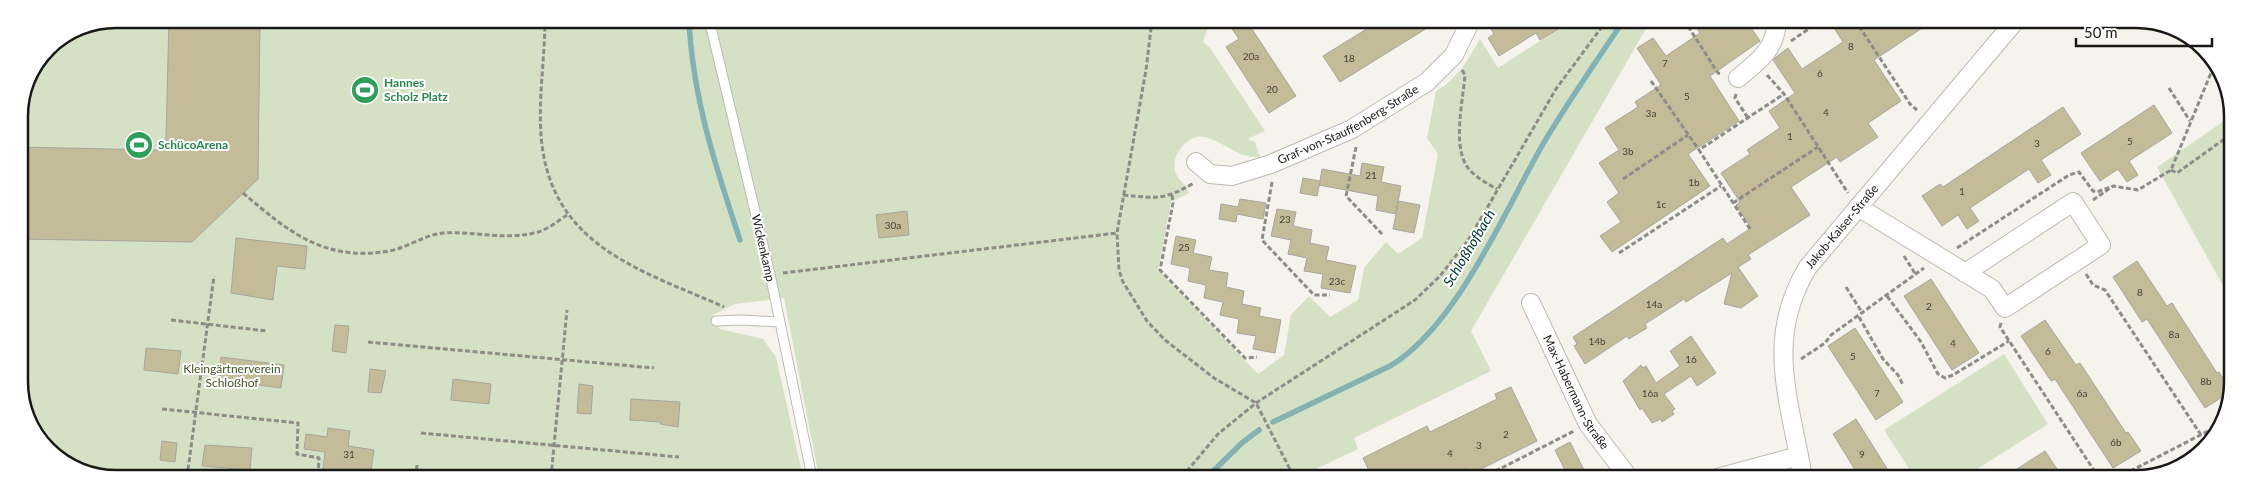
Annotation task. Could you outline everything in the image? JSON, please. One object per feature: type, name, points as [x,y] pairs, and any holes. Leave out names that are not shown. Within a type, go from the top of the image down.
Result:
[{"type":"street","name":"Graf-von-Stauffenberg-Straße","points":[[1210,174],[1232,176],[1271,164],[1352,129],[1427,82],[1454,55],[1467,28]]},
{"type":"street","points":[[1738,78],[1757,63],[1773,44],[1776,28]]},
{"type":"street","name":"Jakob-Kaiser-Straße","points":[[1802,470],[1783,369],[1784,331],[1787,312],[1795,288],[1808,266],[2009,28]]},
{"type":"street","points":[[1196,162],[1210,174]]},
{"type":"street","points":[[1858,207],[1965,273],[1992,289],[2005,308],[2102,245],[2073,202],[1965,273]]},
{"type":"street","name":"Max-Habermann-Straße","points":[[1531,303],[1588,424],[1623,470]]},
{"type":"street","points":[[1747,470],[1799,456]]},
{"type":"lane","name":"Wickenkamp","points":[[711,28],[770,274],[811,470]]},
{"type":"lane","points":[[716,321],[780,322]]},
{"type":"path","points":[[545,28],[542,111],[543,152],[548,176],[567,215],[581,230],[614,256],[728,309]]},
{"type":"path","points":[[1151,28],[1146,70],[1117,234],[1119,270],[1123,282],[1146,321],[1166,340],[1214,378],[1256,403],[1290,470]]},
{"type":"path","points":[[1188,470],[1218,434],[1256,403],[1415,300],[1440,276],[1469,239],[1556,89],[1601,28]]},
{"type":"path","points":[[1689,28],[1718,73],[1738,78],[1735,98],[1748,118]]},
{"type":"path","points":[[1860,28],[1910,104]]},
{"type":"path","points":[[1454,55],[1465,75],[1459,146],[1467,165],[1482,180],[1498,189]]},
{"type":"path","points":[[1757,63],[1784,94],[1844,187]]},
{"type":"path","points":[[1783,369],[1826,344],[1831,335],[1939,257],[2069,174],[2078,172],[2093,191],[2097,192],[2114,186],[2138,190],[2171,170],[2212,71]]},
{"type":"path","points":[[1651,80],[1750,229]]},
{"type":"path","points":[[2169,88],[2190,122]]},
{"type":"path","points":[[1699,150],[1784,94]]},
{"type":"path","points":[[1352,129],[1357,141],[1346,196],[1382,234]]},
{"type":"path","points":[[1623,179],[1688,135]]},
{"type":"path","points":[[2171,170],[2177,173],[2224,139]]},
{"type":"path","points":[[1733,203],[1818,147]]},
{"type":"path","points":[[1271,164],[1273,178],[1262,240],[1314,296],[1330,295]]},
{"type":"path","points":[[1123,195],[1160,198],[1172,195],[1210,174]]},
{"type":"path","points":[[1619,254],[1721,186]]},
{"type":"path","points":[[2095,199],[2114,186]]},
{"type":"path","points":[[243,193],[278,222],[305,240],[318,246],[354,253],[391,251],[442,234],[526,235],[540,232],[567,215]]},
{"type":"path","points":[[1172,195],[1173,203],[1160,270],[1245,358],[1257,358]]},
{"type":"path","points":[[770,274],[1117,234]]},
{"type":"path","points":[[1902,254],[1916,275]]},
{"type":"path","points":[[2077,261],[2094,285],[2105,290],[2201,435]]},
{"type":"path","points":[[188,470],[214,276]]},
{"type":"path","points":[[1846,287],[1883,359],[1904,385]]},
{"type":"path","points":[[1887,296],[1921,342],[1938,374],[1945,378],[1953,375],[2009,340]]},
{"type":"path","points":[[2005,308],[2000,327],[2094,470]]},
{"type":"path","points":[[552,470],[567,310]]},
{"type":"path","points":[[171,320],[267,331]]},
{"type":"path","points":[[368,342],[654,368]]},
{"type":"path","points":[[162,408],[298,424],[297,454],[319,458],[318,470]]},
{"type":"path","points":[[1498,470],[1588,424]]},
{"type":"path","points":[[2133,470],[2208,431]]},
{"type":"path","points":[[420,433],[679,457]]},
{"type":"path","points":[[417,465],[417,470]]},
{"type":"green space","name":"Kleingärtnerverein Schloßhof","points":[[110,28],[1207,28],[1203,42],[1210,48],[1265,131],[1247,139],[1255,142],[1260,157],[1238,153],[1218,142],[1199,137],[1189,140],[1180,149],[1175,159],[1175,171],[1189,193],[1171,202],[1158,270],[1258,374],[1284,355],[1291,315],[1309,296],[1330,317],[1358,300],[1364,268],[1386,242],[1398,254],[1422,238],[1438,154],[1427,138],[1436,91],[1444,86],[1467,61],[1480,39],[1498,68],[1560,28],[1646,28],[1471,331],[1491,371],[1354,438],[1358,449],[1314,470],[818,470],[784,298],[735,304],[713,315],[720,329],[763,339],[776,357],[801,470],[116,470],[87,465],[67,455],[53,444],[39,425],[29,398],[28,110],[34,82],[42,67],[53,53],[67,42],[82,34]]},
{"type":"green space","points":[[2224,121],[2224,287],[2157,167]]},
{"type":"green space","points":[[2004,354],[2048,424],[1976,470],[1910,470],[1884,430]]},
{"type":"building","name":"SchücoArena","points":[[169,28],[260,28],[258,179],[192,242],[28,239],[28,147],[157,150],[166,138]]},
{"type":"building","points":[[1231,28],[1251,28],[1296,96],[1269,113],[1226,47],[1239,39]]},
{"type":"building","points":[[1368,28],[1427,28],[1340,82],[1323,56]]},
{"type":"building","points":[[1560,28],[1540,40],[1536,33],[1499,56],[1488,38],[1494,34],[1491,29]]},
{"type":"building","points":[[1697,28],[1751,28],[1760,41],[1710,76],[1739,121],[1688,154],[1710,186],[1612,252],[1600,236],[1621,222],[1607,202],[1619,193],[1599,163],[1619,150],[1605,128],[1638,107],[1635,102],[1661,85],[1637,48],[1653,38],[1666,56],[1700,33]]},
{"type":"building","points":[[1834,28],[1922,28],[1874,60],[1901,101],[1868,123],[1878,137],[1840,162],[1837,157],[1791,187],[1810,215],[1748,255],[1751,259],[1738,267],[1758,296],[1741,308],[1724,304],[1732,273],[1686,302],[1684,299],[1645,324],[1647,328],[1629,339],[1627,336],[1585,364],[1574,346],[1577,344],[1573,337],[1723,238],[1727,244],[1751,228],[1736,205],[1740,202],[1721,173],[1750,154],[1747,150],[1780,128],[1769,111],[1795,93],[1773,60],[1788,48],[1802,69],[1843,42]]},
{"type":"building","points":[[2154,105],[2172,133],[2129,161],[2138,175],[2127,182],[2118,169],[2100,181],[2081,153]]},
{"type":"building","points":[[2063,107],[2081,134],[2041,160],[2051,175],[2038,183],[2029,169],[1970,208],[1979,221],[1967,229],[1958,215],[1942,226],[1922,196],[1940,184],[1943,187]]},
{"type":"building","points":[[1362,163],[1384,167],[1381,182],[1401,186],[1398,201],[1420,205],[1414,233],[1393,229],[1396,214],[1376,210],[1378,196],[1319,185],[1317,196],[1300,193],[1303,178],[1320,181],[1322,169],[1360,176]]},
{"type":"building","points":[[1240,199],[1266,203],[1263,219],[1237,214],[1236,222],[1219,219],[1221,204],[1238,207]]},
{"type":"building","points":[[1277,209],[1296,212],[1293,226],[1312,230],[1310,243],[1329,247],[1326,260],[1356,266],[1350,293],[1321,288],[1323,274],[1304,271],[1307,258],[1288,254],[1291,240],[1271,236]]},
{"type":"building","points":[[907,211],[909,235],[879,238],[876,215]]},
{"type":"building","points":[[1176,236],[1196,240],[1193,253],[1212,257],[1209,270],[1228,273],[1226,287],[1244,291],[1242,304],[1261,308],[1259,316],[1281,320],[1275,353],[1253,349],[1256,336],[1237,333],[1239,319],[1220,315],[1223,302],[1204,298],[1206,285],[1188,281],[1190,268],[1171,264]]},
{"type":"building","points":[[236,238],[307,246],[305,269],[277,266],[273,300],[231,293]]},
{"type":"building","points":[[2137,261],[2167,306],[2172,303],[2217,373],[2219,372],[2224,380],[2222,397],[2205,408],[2147,319],[2142,322],[2113,277]]},
{"type":"building","points":[[1931,279],[1979,353],[1952,370],[1904,296]]},
{"type":"building","points":[[2045,320],[2076,365],[2080,363],[2126,433],[2128,432],[2141,451],[2113,468],[2055,379],[2051,381],[2021,336]]},
{"type":"building","points":[[335,325],[349,326],[346,353],[332,351]]},
{"type":"building","points":[[1855,328],[1903,402],[1876,420],[1828,346]]},
{"type":"building","points":[[1691,336],[1716,373],[1697,386],[1691,376],[1664,394],[1675,409],[1672,411],[1674,414],[1662,422],[1661,419],[1652,423],[1642,408],[1640,410],[1623,381],[1641,365],[1643,368],[1646,366],[1656,383],[1680,366],[1670,351]]},
{"type":"building","points":[[146,348],[181,351],[178,374],[144,370]]},
{"type":"building","points":[[221,357],[284,365],[281,388],[219,380]]},
{"type":"building","points":[[370,369],[386,371],[381,393],[368,392]]},
{"type":"building","points":[[453,379],[491,384],[489,404],[451,400]]},
{"type":"building","points":[[579,384],[593,386],[591,414],[577,413]]},
{"type":"building","points":[[1511,387],[1537,441],[1479,470],[1467,470],[1466,468],[1462,470],[1369,470],[1363,458],[1427,426],[1430,432],[1497,399],[1495,394]]},
{"type":"building","points":[[631,399],[680,402],[678,427],[660,424],[661,422],[630,420]]},
{"type":"building","points":[[1856,419],[1888,470],[1855,470],[1833,434]]},
{"type":"building","points":[[328,428],[350,431],[348,446],[374,450],[371,470],[323,470],[325,452],[304,449],[306,434],[327,437]]},
{"type":"building","points":[[162,441],[177,443],[175,462],[160,460]]},
{"type":"building","points":[[1570,442],[1584,470],[1565,470],[1555,450]]},
{"type":"building","points":[[205,445],[252,448],[250,470],[202,466]]},
{"type":"building","points":[[2045,451],[2058,470],[2015,470]]},
{"type":"waterway","points":[[690,28],[700,104],[714,159],[740,240]]},
{"type":"waterway","name":"Schloßhofbach","points":[[1273,422],[1390,366],[1414,348],[1437,324],[1477,266],[1543,144],[1619,28]]},
{"type":"waterway","name":"Schloßhofbach","points":[[1214,470],[1243,442],[1259,430]]},
{"type":"place","name":"Hannes Scholz Platz","points":[[365,90]]},
{"type":"place","name":"SchücoArena","points":[[139,145]]}]
